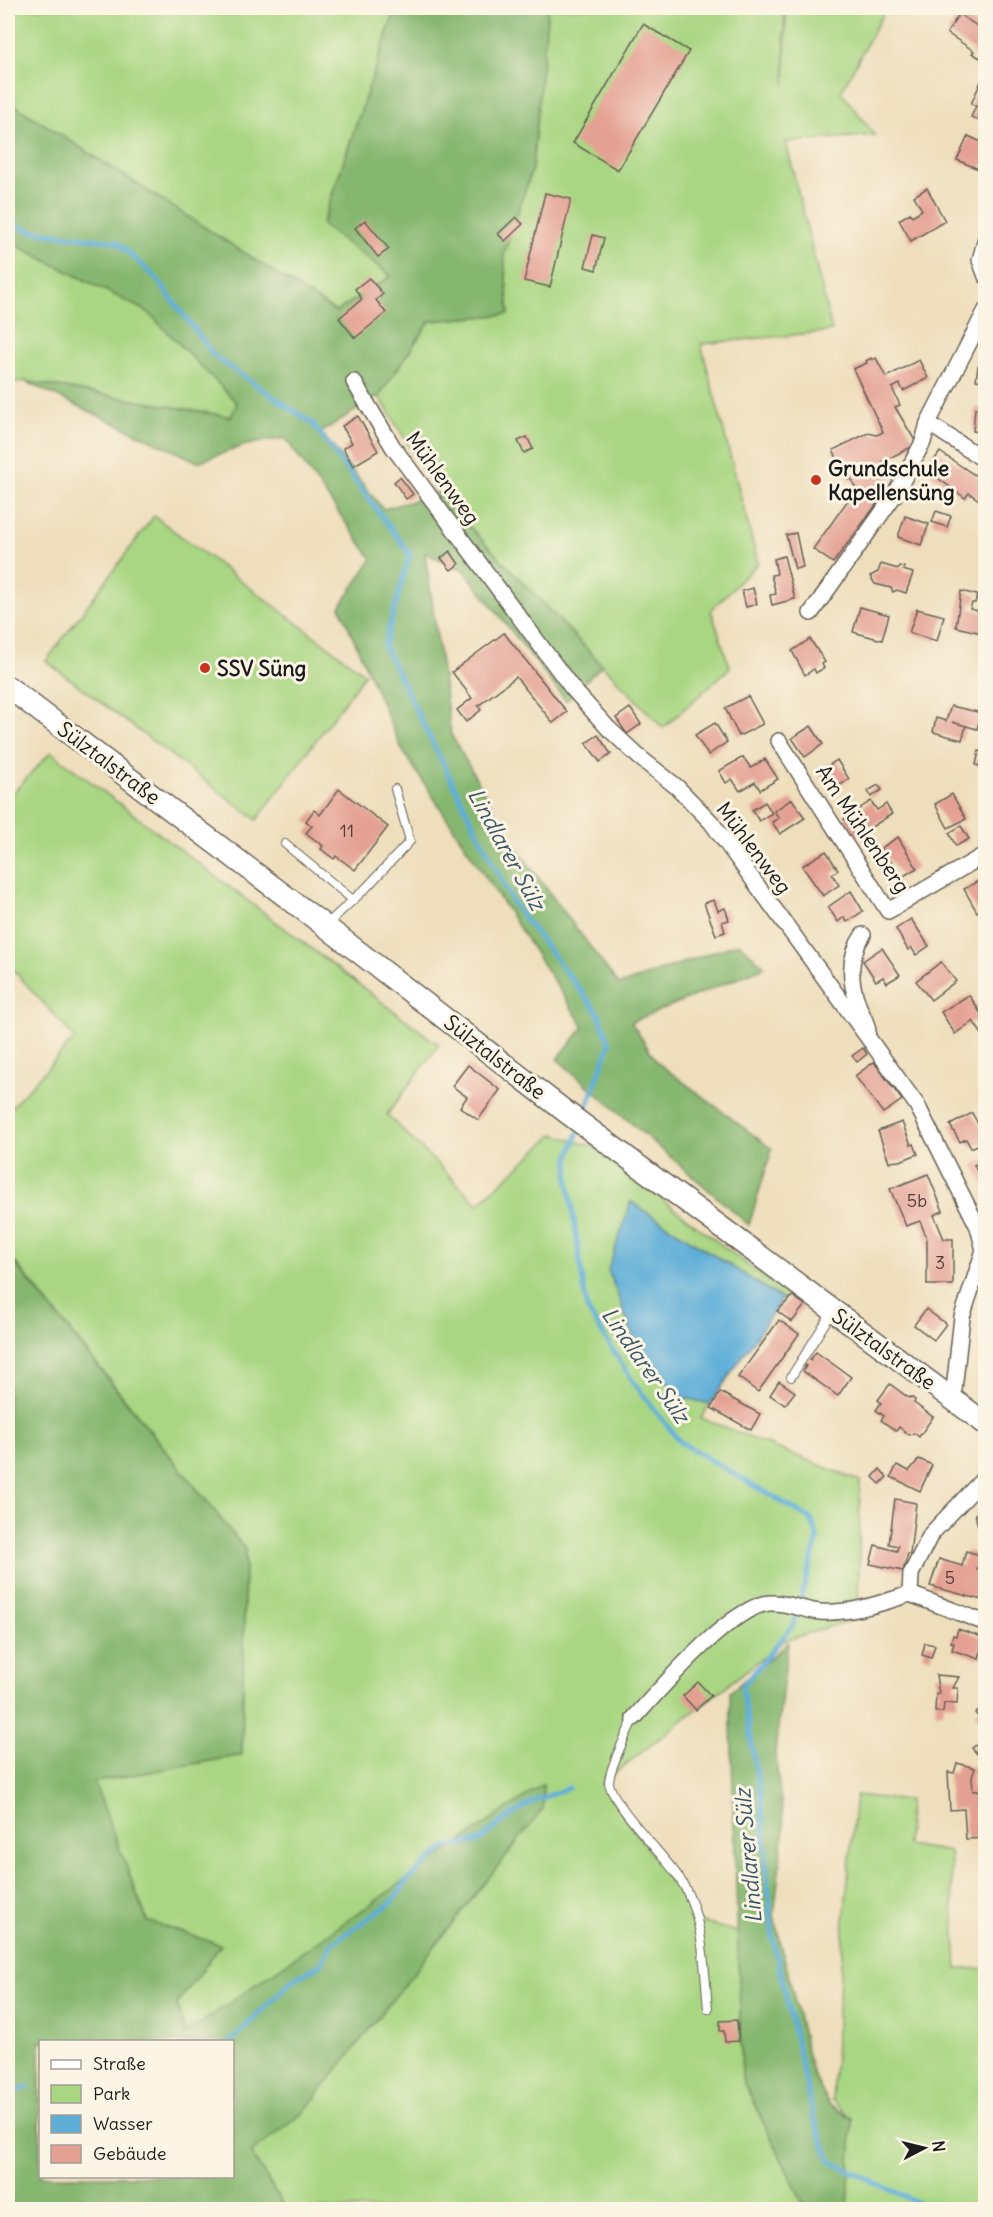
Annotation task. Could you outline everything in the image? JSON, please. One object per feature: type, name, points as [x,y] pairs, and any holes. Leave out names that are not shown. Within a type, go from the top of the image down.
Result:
[{"type":"main road","name":"Sülztalstraße","points":[[8,687],[326,926],[566,1112],[986,1424]]},
{"type":"street","points":[[986,238],[980,260],[986,276]]},
{"type":"street","points":[[811,613],[896,493],[923,442],[928,423],[986,310]]},
{"type":"street","name":"Mühlenweg","points":[[354,382],[393,447],[572,688],[608,728],[639,757],[677,787],[711,822],[917,1105],[978,1227],[984,1250],[962,1317],[953,1399]]},
{"type":"street","points":[[928,423],[986,461]]},
{"type":"street","name":"Am Mühlenberg","points":[[779,741],[888,911],[986,854]]},
{"type":"street","points":[[863,935],[854,951],[851,975],[853,990],[868,1028],[868,1040]]},
{"type":"street","points":[[910,1594],[911,1574],[931,1534],[986,1476]]},
{"type":"street","points":[[634,1718],[699,1648],[748,1609],[769,1603],[819,1611],[848,1611],[910,1594],[986,1623]]},
{"type":"lane","points":[[326,926],[410,841],[394,789]]},
{"type":"lane","points":[[285,844],[353,900]]},
{"type":"lane","points":[[791,1377],[832,1311]]},
{"type":"lane","points":[[634,1718],[618,1754],[609,1782],[616,1800],[680,1879],[692,1903],[701,1942],[708,2009]]},
{"type":"green space","points":[[8,8],[396,8],[322,224],[391,276],[336,312],[8,101]]},
{"type":"green space","points":[[396,8],[548,8],[532,169],[504,254],[509,314],[430,321],[379,396],[321,432],[383,509],[438,494],[602,665],[566,701],[464,570],[425,553],[451,734],[513,844],[619,985],[739,943],[765,967],[631,1022],[657,1062],[772,1149],[749,1225],[557,1059],[584,1027],[401,748],[340,607],[372,559],[285,438],[246,445],[198,462],[24,381],[231,417],[237,403],[148,312],[8,241],[8,101],[336,312],[391,276],[322,225]]},
{"type":"green space","points":[[546,8],[784,8],[785,85],[786,8],[886,8],[841,92],[875,135],[786,142],[832,331],[701,344],[758,563],[711,610],[730,668],[663,728],[438,494],[379,396],[430,321],[509,314],[504,254],[532,169]]},
{"type":"green space","points":[[8,241],[148,312],[238,403],[232,417],[24,381],[8,383]]},
{"type":"green space","name":"SSV Süng","points":[[154,516],[365,674],[257,820],[46,661]]},
{"type":"green space","points":[[51,752],[439,1045],[387,1115],[478,1204],[554,1134],[594,1147],[787,1295],[783,1299],[630,1202],[634,1339],[678,1396],[710,1404],[701,1418],[860,1481],[858,1618],[784,1641],[601,1784],[700,1922],[738,1932],[742,2079],[806,2209],[286,2209],[250,2153],[304,2112],[542,1785],[185,2035],[177,2004],[220,1946],[148,1922],[93,1782],[242,1755],[245,1549],[8,1253],[8,1111],[75,1038],[8,964],[8,798]]},
{"type":"green space","points":[[8,1255],[245,1549],[242,1755],[94,1782],[147,1921],[221,1945],[177,2004],[185,2034],[543,1784],[543,1809],[304,2112],[251,2153],[286,2209],[8,2209]]},
{"type":"green space","points":[[788,1643],[775,1752],[784,1827],[774,1915],[811,2069],[829,2105],[852,2118],[848,2209],[806,2209],[742,2079],[730,1692]]},
{"type":"green space","points":[[856,1795],[909,1801],[907,1845],[950,1852],[957,1969],[985,1968],[985,2209],[893,2210],[867,2205],[848,2209],[852,2118],[832,2101],[844,1920]]},
{"type":"water","points":[[631,1202],[782,1299],[710,1404],[678,1396],[634,1339],[608,1270]]},
{"type":"building","points":[[954,8],[967,8],[963,13]]},
{"type":"building","points":[[959,14],[986,32],[981,40],[986,42],[986,49],[980,58],[972,53],[974,51],[947,33]]},
{"type":"building","points":[[643,24],[689,51],[618,170],[573,143]]},
{"type":"building","points":[[982,79],[986,81],[986,124],[971,117],[976,106],[971,104]]},
{"type":"building","points":[[968,136],[986,144],[986,160],[981,170],[957,160]]},
{"type":"building","points":[[927,188],[945,221],[911,241],[899,220],[910,213],[912,216],[922,210],[914,196]]},
{"type":"building","points":[[545,193],[571,199],[550,287],[524,281]]},
{"type":"building","points":[[516,217],[523,224],[505,241],[498,234]]},
{"type":"building","points":[[365,220],[389,249],[378,257],[355,228]]},
{"type":"building","points":[[593,235],[604,238],[596,270],[585,267]]},
{"type":"building","points":[[369,278],[383,294],[376,300],[386,313],[355,338],[339,318],[362,299],[355,289]]},
{"type":"building","points":[[984,350],[986,350],[986,381],[976,380]]},
{"type":"building","points":[[871,358],[872,360],[876,358],[886,377],[919,360],[928,378],[903,391],[900,384],[892,388],[900,405],[895,407],[917,444],[882,462],[893,482],[833,563],[813,549],[856,489],[851,478],[848,480],[833,450],[868,433],[877,435],[883,432],[853,369],[867,363],[866,361]]},
{"type":"building","points":[[975,408],[986,409],[986,433],[973,431]]},
{"type":"building","points":[[358,416],[378,451],[353,466],[343,448],[352,443],[342,426]]},
{"type":"building","points":[[527,437],[533,449],[524,453],[518,441]]},
{"type":"building","points":[[940,452],[979,478],[977,481],[986,487],[986,505],[969,493],[965,498],[927,470]]},
{"type":"building","points":[[400,477],[413,494],[406,499],[394,482]]},
{"type":"building","points":[[936,511],[951,516],[947,527],[932,522]]},
{"type":"building","points":[[905,516],[929,524],[921,545],[898,537]]},
{"type":"building","points":[[796,533],[803,567],[795,569],[786,535]]},
{"type":"building","points":[[450,551],[459,564],[451,570],[441,558]]},
{"type":"building","points":[[784,556],[795,599],[772,605],[770,595],[776,594],[771,575],[777,574],[774,559]]},
{"type":"building","points":[[881,564],[898,569],[899,566],[904,567],[903,570],[913,573],[906,593],[897,590],[893,592],[891,588],[875,584],[870,576],[878,572]]},
{"type":"building","points":[[753,588],[757,604],[746,607],[742,591]]},
{"type":"building","points":[[961,591],[977,595],[970,609],[986,613],[986,634],[956,627]]},
{"type":"building","points":[[860,607],[889,615],[882,640],[853,632]]},
{"type":"building","points":[[917,609],[944,616],[937,641],[909,633]]},
{"type":"building","points":[[504,633],[567,712],[553,723],[516,677],[478,706],[481,710],[466,722],[457,710],[472,698],[452,672]]},
{"type":"building","points":[[810,639],[825,662],[822,664],[824,668],[816,673],[814,669],[805,675],[792,651]]},
{"type":"building","points":[[748,696],[763,724],[739,736],[725,708]]},
{"type":"building","points":[[951,706],[982,713],[977,729],[952,722],[966,726],[962,740],[933,732],[936,718],[946,721]]},
{"type":"building","points":[[630,708],[641,724],[627,734],[616,718]]},
{"type":"building","points":[[715,723],[727,742],[708,755],[695,735]]},
{"type":"building","points":[[811,726],[823,744],[805,757],[792,738]]},
{"type":"building","points":[[598,735],[611,754],[600,762],[586,743]]},
{"type":"building","points":[[985,744],[986,768],[976,765],[979,751],[983,752]]},
{"type":"building","points":[[743,757],[751,768],[765,759],[778,779],[760,790],[755,782],[740,791],[732,779],[726,783],[719,771]]},
{"type":"building","points":[[837,760],[849,779],[833,790],[820,771]]},
{"type":"building","points":[[878,785],[882,790],[871,797],[868,791]]},
{"type":"building","points":[[339,789],[388,827],[355,870],[336,856],[334,859],[321,849],[323,846],[306,833],[312,826],[306,821],[314,810],[320,815]]},
{"type":"building","points":[[952,794],[966,819],[948,828],[935,804]]},
{"type":"building","points":[[792,799],[805,818],[780,834],[772,822],[779,818],[774,811]]},
{"type":"building","points":[[871,801],[877,810],[886,804],[892,814],[856,837],[844,819]]},
{"type":"building","points":[[765,802],[772,813],[759,821],[752,810]]},
{"type":"building","points":[[961,826],[969,839],[956,846],[949,833]]},
{"type":"building","points":[[898,837],[917,868],[902,877],[881,848]]},
{"type":"building","points":[[826,851],[838,870],[832,874],[839,885],[823,896],[802,866]]},
{"type":"building","points":[[985,877],[986,907],[977,912],[964,889]]},
{"type":"building","points":[[851,891],[863,911],[847,922],[844,917],[838,922],[828,907]]},
{"type":"building","points":[[714,900],[718,911],[725,908],[729,920],[722,922],[725,932],[716,935],[704,903]]},
{"type":"building","points":[[911,919],[929,946],[916,955],[911,947],[908,950],[896,929]]},
{"type":"building","points":[[882,948],[900,975],[887,983],[883,977],[876,981],[863,961]]},
{"type":"building","points":[[941,962],[956,981],[931,1000],[916,981]]},
{"type":"building","points":[[969,995],[980,1012],[986,1009],[986,1040],[973,1021],[955,1034],[941,1012]]},
{"type":"building","points":[[863,1048],[867,1054],[857,1062],[852,1056]]},
{"type":"building","points":[[874,1062],[902,1100],[883,1113],[855,1076]]},
{"type":"building","points":[[468,1065],[500,1090],[478,1120],[460,1107],[467,1097],[452,1086]]},
{"type":"building","points":[[972,1113],[981,1129],[984,1127],[986,1130],[986,1141],[971,1148],[966,1139],[960,1142],[950,1125]]},
{"type":"building","points":[[902,1122],[911,1145],[914,1144],[918,1154],[900,1161],[889,1162],[878,1131]]},
{"type":"building","points":[[986,1159],[986,1188],[974,1165]]},
{"type":"building","points":[[928,1174],[943,1211],[934,1215],[944,1239],[953,1239],[953,1285],[927,1285],[927,1239],[920,1221],[906,1226],[890,1189]]},
{"type":"building","points":[[793,1296],[805,1305],[792,1322],[777,1311]]},
{"type":"building","points":[[926,1309],[946,1324],[934,1340],[914,1325]]},
{"type":"building","points":[[779,1320],[799,1334],[758,1392],[738,1377]]},
{"type":"building","points":[[816,1352],[851,1377],[838,1396],[803,1371],[806,1366],[803,1364],[807,1358],[810,1360]]},
{"type":"building","points":[[779,1381],[795,1392],[785,1405],[770,1395]]},
{"type":"building","points":[[890,1384],[915,1400],[914,1403],[933,1417],[919,1437],[914,1433],[909,1435],[899,1427],[896,1431],[881,1420],[884,1416],[876,1410],[881,1403],[878,1400]]},
{"type":"building","points":[[720,1392],[760,1414],[751,1430],[711,1408]]},
{"type":"building","points":[[919,1459],[932,1465],[920,1491],[891,1477],[897,1465],[909,1471]]},
{"type":"building","points":[[880,1469],[887,1477],[880,1484],[873,1477]]},
{"type":"building","points":[[895,1499],[916,1503],[910,1554],[908,1554],[903,1571],[870,1564],[875,1545],[897,1551],[898,1546],[889,1544]]},
{"type":"building","points":[[986,1512],[986,1554],[985,1554],[975,1514]]},
{"type":"building","points":[[966,1551],[984,1556],[977,1570],[986,1572],[986,1601],[930,1586],[939,1559],[962,1566]]},
{"type":"building","points":[[958,1629],[985,1638],[984,1652],[981,1651],[979,1659],[952,1650],[953,1635],[956,1636]]},
{"type":"building","points":[[925,1643],[935,1645],[931,1658],[922,1655]]},
{"type":"building","points":[[936,1675],[959,1677],[953,1688],[958,1688],[957,1704],[944,1703],[943,1712],[935,1712],[936,1694],[939,1694]]},
{"type":"building","points":[[698,1682],[711,1696],[696,1710],[683,1696]]},
{"type":"building","points":[[986,1704],[986,1725],[975,1713]]},
{"type":"building","points":[[981,1741],[986,1743],[986,1764],[972,1748]]},
{"type":"building","points":[[957,1763],[975,1768],[972,1777],[973,1791],[986,1790],[986,1838],[966,1839],[964,1809],[950,1810],[948,1772],[954,1773]]},
{"type":"building","points":[[982,1853],[986,1853],[986,1890],[984,1890]]},
{"type":"building","points":[[737,2020],[739,2041],[725,2042],[724,2031],[720,2031],[720,2021]]},
{"type":"waterway","name":"Lindlarer Sülz","points":[[8,221],[30,231],[117,242],[156,278],[215,357],[313,424],[410,554],[384,646],[514,905],[598,1013],[610,1043],[583,1118]]},
{"type":"waterway","name":"Lindlarer Sülz","points":[[579,1130],[569,1157],[568,1179],[587,1309],[634,1383],[680,1442],[811,1519],[818,1538],[793,1625],[742,1687],[761,1799],[772,1934],[813,2116],[830,2161],[933,2210]]},
{"type":"waterway","points":[[232,2040],[293,1980],[321,1964],[331,1944],[392,1902],[408,1879],[447,1846],[480,1841],[500,1823],[532,1802],[569,1788]]},
{"type":"waterway","points":[[8,2093],[28,2087]]},
{"type":"place","name":"Grundschule Kapellensüng","points":[[816,480]]},
{"type":"place","name":"SSV Süng","points":[[205,668]]}]
